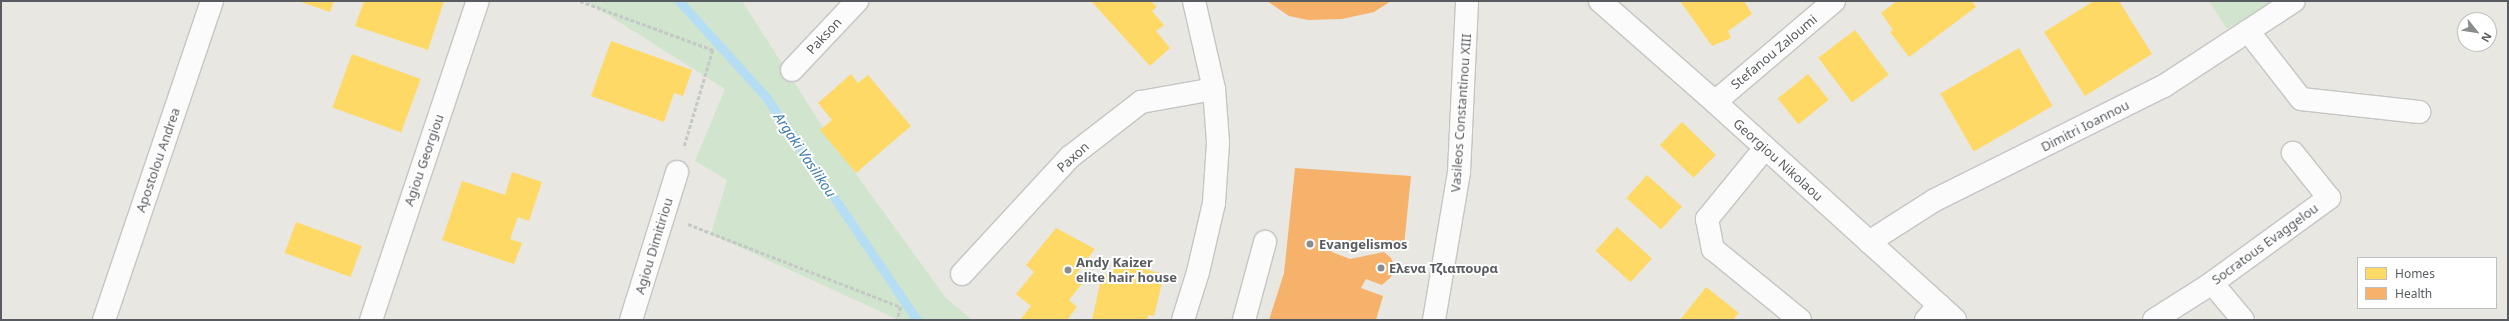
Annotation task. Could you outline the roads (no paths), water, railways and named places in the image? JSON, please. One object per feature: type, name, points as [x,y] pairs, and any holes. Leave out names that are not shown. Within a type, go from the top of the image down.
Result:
[{"type":"street","name":"Apostolou Andrea","points":[[104,320],[212,1]]},
{"type":"street","name":"Agiou Georgiou","points":[[371,320],[478,1]]},
{"type":"street","name":"Pakson","points":[[792,70],[856,1]]},
{"type":"street","points":[[1183,320],[1198,272],[1214,204],[1218,142],[1214,89],[1194,1]]},
{"type":"street","name":"Vasileos Constantinou XIII","points":[[1434,320],[1459,172],[1467,1]]},
{"type":"street","name":"Georgiou Nikolaou","points":[[1600,1],[1715,102],[1869,242],[1933,313],[1955,320]]},
{"type":"street","name":"Stefanou Zaloumi","points":[[1715,102],[1834,1]]},
{"type":"street","name":"Dimitri Ioannou","points":[[1869,242],[1935,200],[2164,86],[2294,1]]},
{"type":"street","points":[[2248,31],[2301,99],[2419,112]]},
{"type":"street","name":"Paxon","points":[[962,274],[1070,157],[1142,102],[1214,89]]},
{"type":"street","points":[[1765,148],[1706,219],[1713,249],[1800,320]]},
{"type":"street","name":"Socratous Evaggelou","points":[[2154,320],[2212,283],[2329,198],[2293,153]]},
{"type":"street","name":"Agiou Dimitiriou","points":[[631,320],[677,172]]},
{"type":"street","points":[[1244,320],[1265,242]]},
{"type":"street","points":[[2212,283],[2243,320]]},
{"type":"waterway","name":"Argaki Vasilikou","points":[[679,1],[766,97],[917,320]]},
{"type":"place","name":"Evangelismos","points":[[1310,244]]},
{"type":"place","name":"Ελενα Τζιαπουρα","points":[[1381,268]]},
{"type":"place","name":"Andy Kaizer elite hair house","points":[[1068,270]]}]
